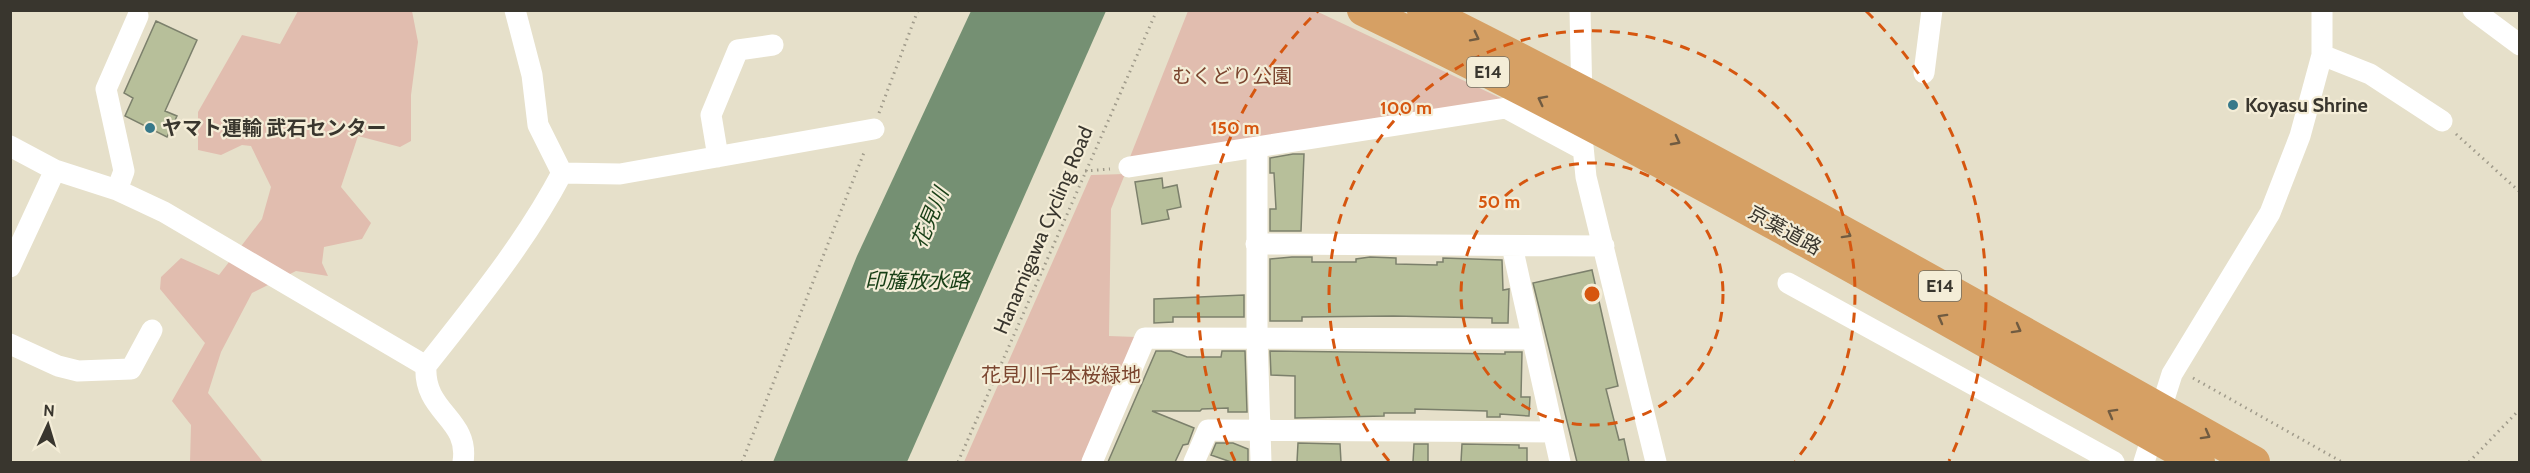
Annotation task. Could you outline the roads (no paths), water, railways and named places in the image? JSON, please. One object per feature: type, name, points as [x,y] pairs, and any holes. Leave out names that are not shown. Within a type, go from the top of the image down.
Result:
[{"type":"highway","name":"京葉道路","points":[[1363,10],[1619,124],[1736,203],[2199,462]]},
{"type":"highway","name":"京葉道路","points":[[1423,10],[1619,124],[2254,462]]},
{"type":"street","points":[[515,10],[532,75],[538,125],[562,173]]},
{"type":"street","points":[[1580,10],[1582,149],[1586,177],[1656,462]]},
{"type":"street","points":[[1924,73],[1932,10]]},
{"type":"street","points":[[2144,462],[2174,371],[2270,213],[2300,136],[2322,55],[2322,10]]},
{"type":"street","points":[[2473,10],[2520,45]]},
{"type":"street","points":[[117,190],[124,171],[106,89],[138,16]]},
{"type":"street","points":[[718,157],[711,116],[738,50],[773,45]]},
{"type":"street","points":[[2322,55],[2370,74],[2442,121]]},
{"type":"street","points":[[1129,167],[1506,108],[1582,149]]},
{"type":"street","points":[[562,173],[620,174],[874,129]]},
{"type":"street","points":[[10,146],[55,170],[117,190],[164,212],[426,366]]},
{"type":"street","points":[[1257,147],[1257,337],[1261,462]]},
{"type":"street","points":[[10,267],[55,170]]},
{"type":"street","points":[[464,462],[462,436],[435,402],[425,383],[426,366],[511,258],[545,206],[562,173]]},
{"type":"street","points":[[1256,244],[1604,246]]},
{"type":"street","points":[[1512,246],[1560,462]]},
{"type":"street","points":[[1788,283],[2114,462]]},
{"type":"street","points":[[10,344],[58,366],[78,371],[131,369],[152,330]]},
{"type":"street","points":[[1092,462],[1145,338],[1532,339]]},
{"type":"street","points":[[1194,462],[1208,430],[1553,432]]},
{"type":"water","name":"印旛放水路","points":[[971,11],[1106,11],[907,462],[773,462],[857,256]]},
{"type":"place","name":"Koyasu Shrine","points":[[2233,105]]},
{"type":"place","name":"ヤマト運輸 武石センター","points":[[150,128]]},
{"type":"park label","name":"むくどり公園","points":[[1232,76]]},
{"type":"park label","name":"花見川千本桜緑地","points":[[1061,375]]},
{"type":"water label","name":"花見川","points":[[930,218]]}]
